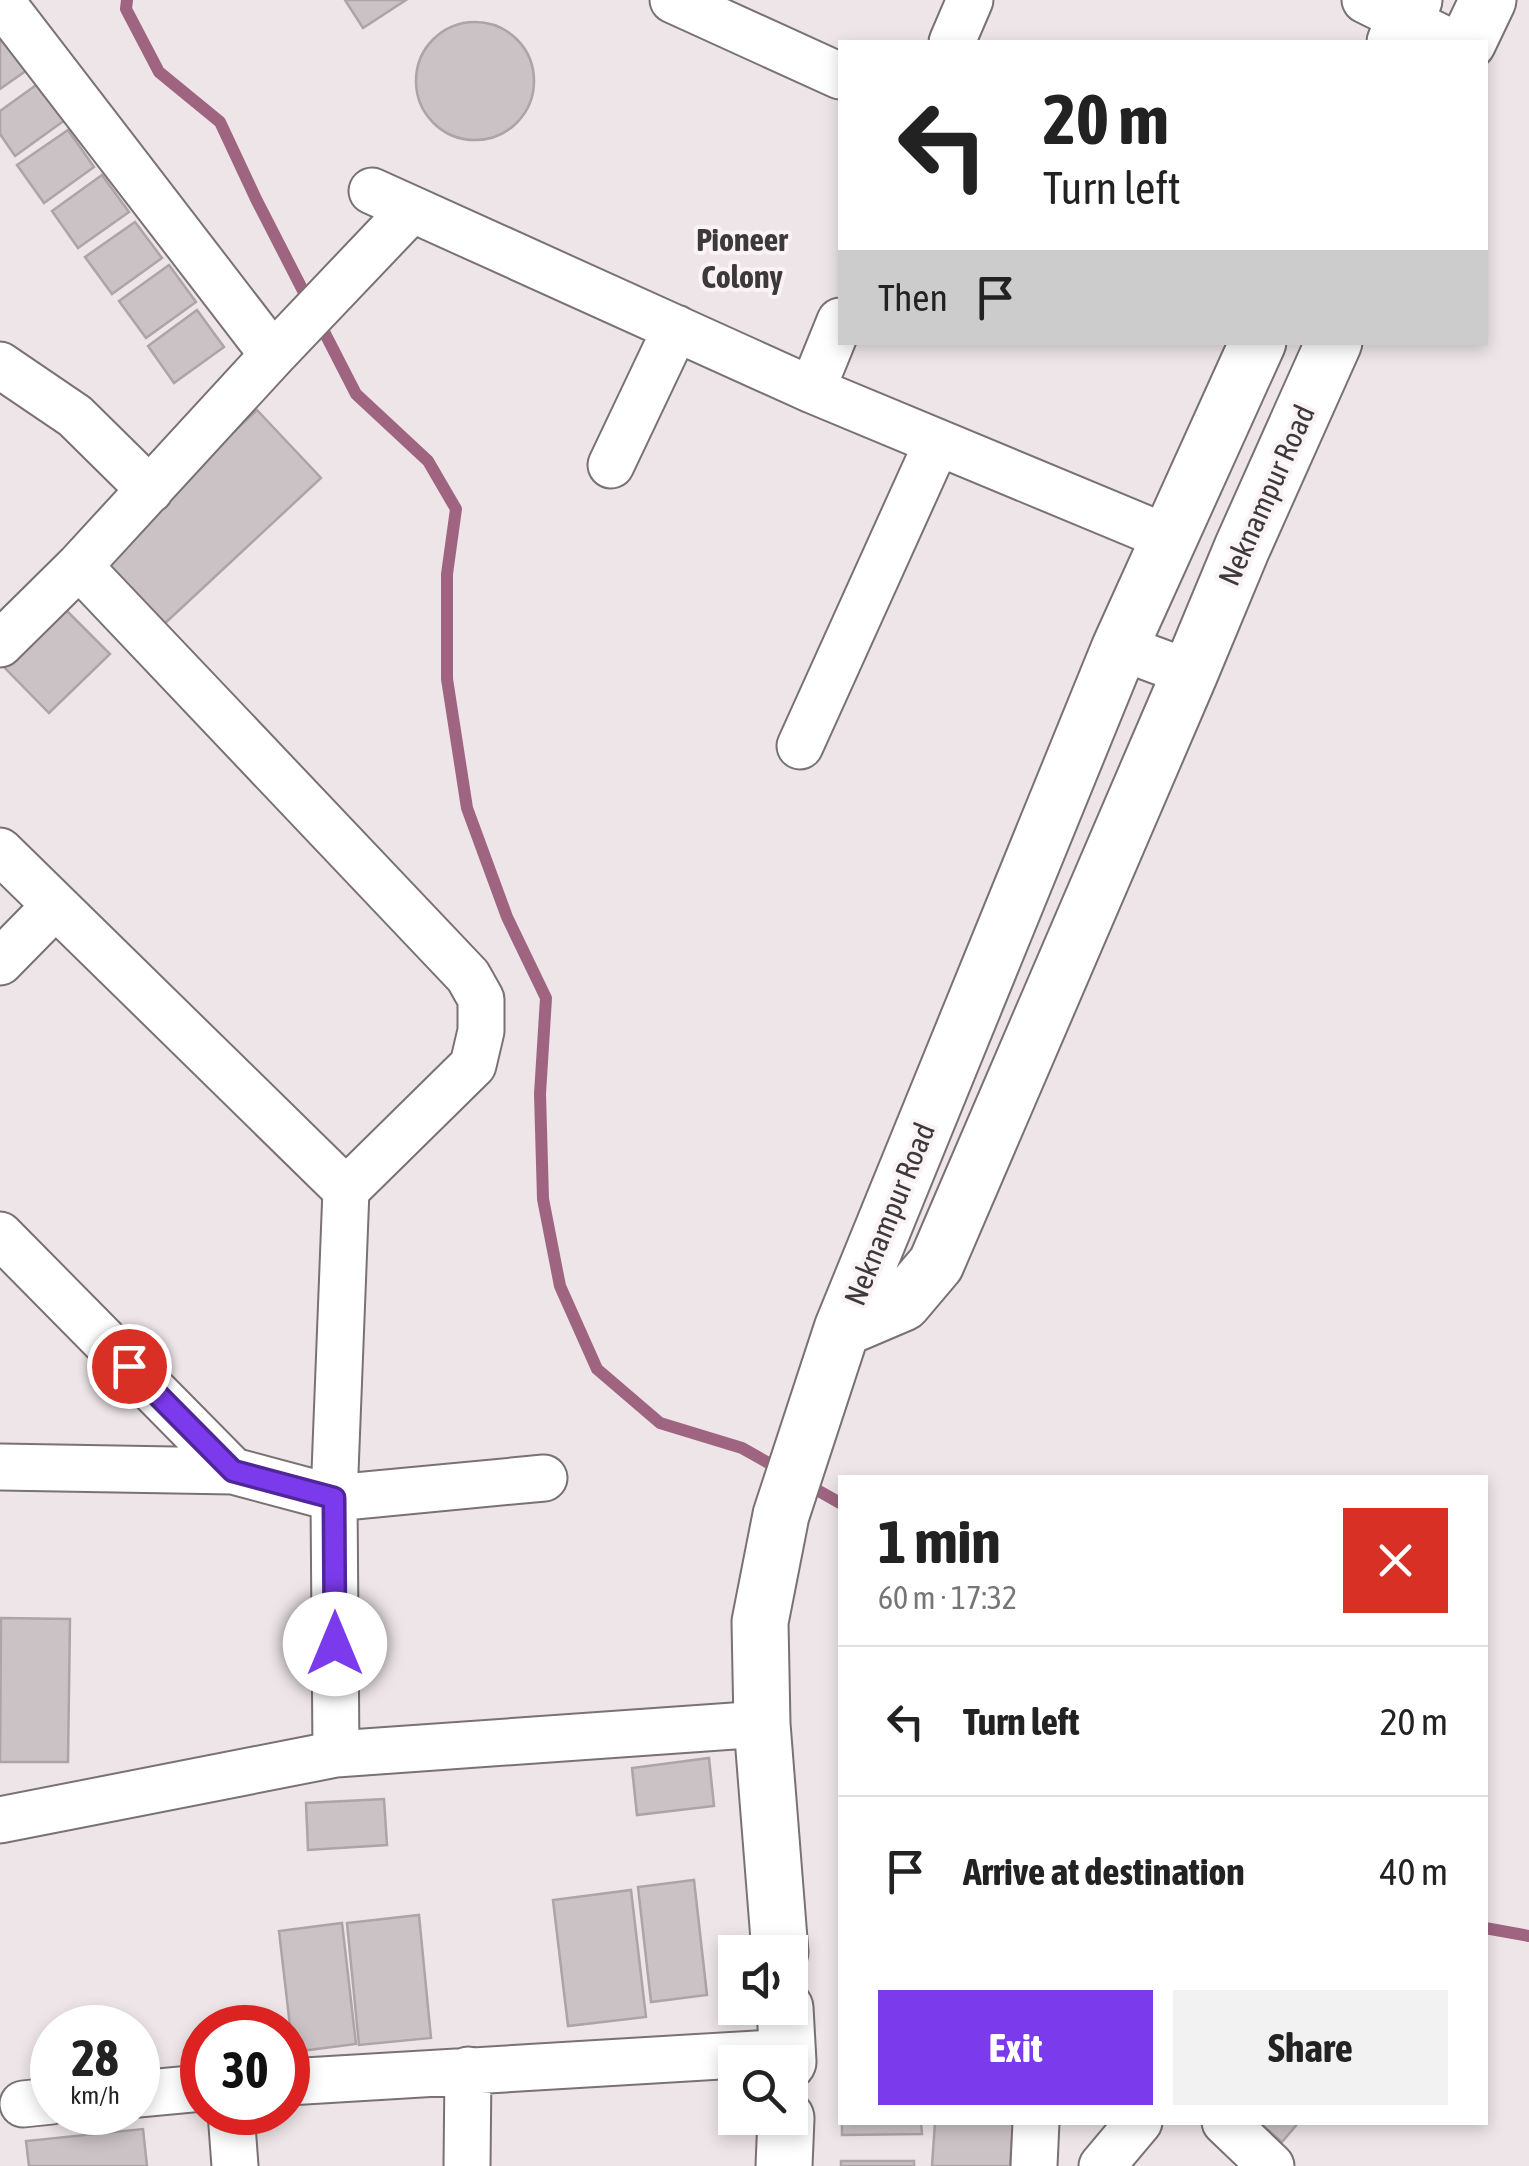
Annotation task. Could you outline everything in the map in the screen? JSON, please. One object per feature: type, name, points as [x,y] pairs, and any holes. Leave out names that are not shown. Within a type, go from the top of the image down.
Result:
[{"type":"street","points":[[0,0],[285,344]]},
{"type":"street","points":[[673,0],[838,75]]},
{"type":"street","points":[[953,40],[970,0]]},
{"type":"street","points":[[1469,40],[1488,0]]},
{"type":"street","points":[[0,644],[79,566],[334,293],[392,201],[812,390],[1168,538]]},
{"type":"street","points":[[812,390],[838,325]]},
{"type":"street","points":[[611,465],[676,328]]},
{"type":"street","name":"Neknampur Road","points":[[842,1329],[1120,647],[1257,345]]},
{"type":"street","name":"Neknampur Road","points":[[842,1329],[903,1303],[936,1264],[1333,345]]},
{"type":"street","points":[[0,364],[75,416],[150,490]]},
{"type":"street","points":[[800,746],[937,443]]},
{"type":"street","points":[[79,566],[468,976],[480,1000],[481,1031],[473,1065],[346,1190],[334,1498],[336,1754]]},
{"type":"street","points":[[1120,647],[1190,674]]},
{"type":"street","points":[[0,851],[346,1190]]},
{"type":"street","points":[[0,962],[55,906]]},
{"type":"street","points":[[0,1235],[233,1471]]},
{"type":"street","points":[[779,1935],[762,1724],[760,1622],[780,1514],[842,1329]]},
{"type":"street","points":[[0,1466],[233,1471],[334,1498],[544,1478]]},
{"type":"street","points":[[0,1820],[336,1754],[762,1724]]},
{"type":"street","points":[[310,2081],[787,2041]]},
{"type":"street","points":[[467,2166],[468,2070]]},
{"type":"street","points":[[1034,2166],[1036,2125]]},
{"type":"street","points":[[1102,2166],[1136,2125]]},
{"type":"street","points":[[1229,2125],[1271,2166]]},
{"type":"street","points":[[233,2135],[235,2166]]},
{"type":"street","points":[[784,2166],[785,2135]]},
{"type":"building","points":[[345,0],[406,0],[363,28]]},
{"type":"building","points":[[475,22],[498,27],[517,39],[529,58],[534,81],[529,104],[517,123],[498,135],[475,140],[452,135],[433,123],[421,104],[416,81],[421,58],[433,39],[452,27]]},
{"type":"building","points":[[0,34],[30,68],[0,89]]},
{"type":"building","points":[[39,83],[65,120],[15,156],[0,134],[0,111]]},
{"type":"building","points":[[68,130],[94,167],[44,203],[17,165]]},
{"type":"building","points":[[102,175],[129,212],[78,248],[52,211]]},
{"type":"building","points":[[135,222],[162,258],[112,294],[85,257]]},
{"type":"building","points":[[169,265],[196,302],[146,338],[119,301]]},
{"type":"building","points":[[197,310],[224,347],[174,383],[148,346]]},
{"type":"building","points":[[257,410],[321,478],[161,627],[97,559]]},
{"type":"building","points":[[62,606],[110,654],[49,713],[2,665]]},
{"type":"building","points":[[1,1618],[70,1619],[68,1762],[0,1762]]},
{"type":"building","points":[[709,1758],[714,1806],[637,1815],[632,1768]]},
{"type":"building","points":[[384,1799],[387,1845],[308,1850],[306,1803]]},
{"type":"building","points":[[694,1880],[707,1995],[651,2002],[638,1887]]},
{"type":"building","points":[[631,1890],[646,2017],[568,2026],[553,1900]]},
{"type":"building","points":[[419,1915],[431,2038],[359,2045],[347,1923]]},
{"type":"building","points":[[342,1923],[356,2044],[310,2050],[310,2005],[288,2005],[279,1931]]},
{"type":"building","points":[[842,2125],[921,2125],[922,2134],[842,2135]]},
{"type":"building","points":[[935,2125],[1013,2125],[1010,2166],[932,2166]]},
{"type":"building","points":[[1262,2125],[1296,2125],[1282,2142]]},
{"type":"building","points":[[84,2135],[144,2135],[147,2166],[29,2166],[26,2141]]},
{"type":"building","points":[[841,2161],[914,2161],[914,2166],[841,2166]]},
{"type":"waterway","points":[[127,0],[126,9],[159,72],[220,122],[356,394],[428,461],[456,509],[447,574],[447,679],[467,808],[507,917],[546,998],[540,1094],[543,1199],[560,1286],[597,1369],[660,1423],[742,1448],[781,1470]]},
{"type":"waterway","points":[[803,1482],[838,1502]]},
{"type":"waterway","points":[[1488,1929],[1529,1936]]},
{"type":"district","name":"Pioneer Colony","points":[[742,258]]},
{"type":"route","points":[[129,1366],[233,1471],[334,1498],[335,1644]]}]
